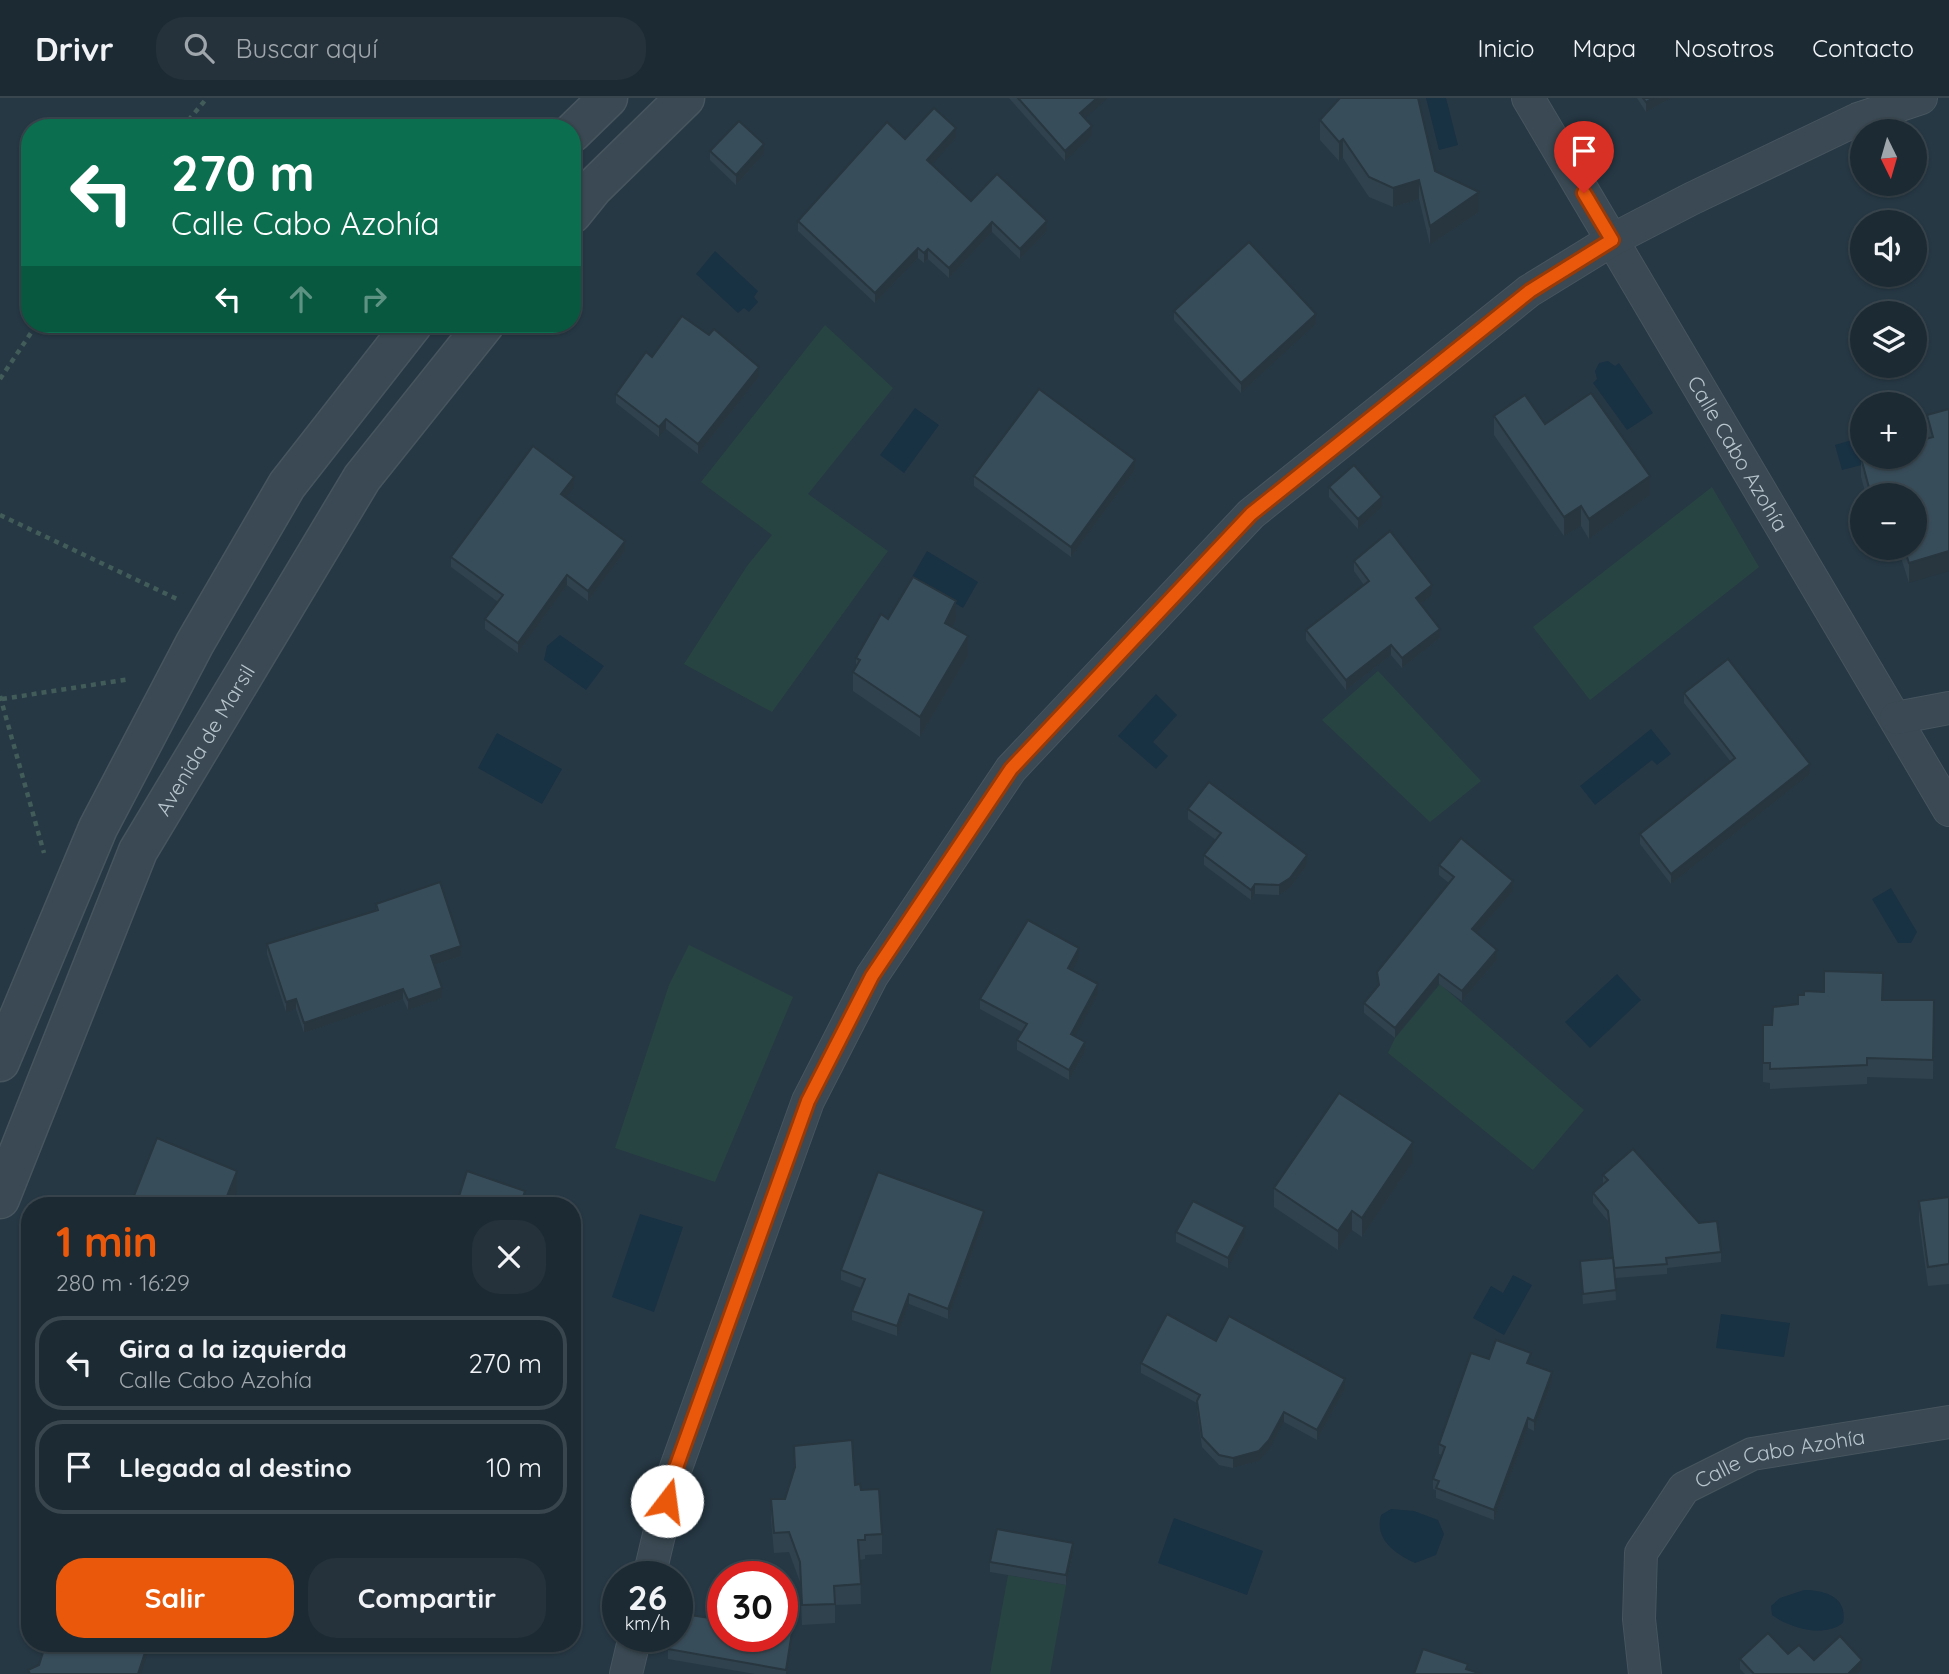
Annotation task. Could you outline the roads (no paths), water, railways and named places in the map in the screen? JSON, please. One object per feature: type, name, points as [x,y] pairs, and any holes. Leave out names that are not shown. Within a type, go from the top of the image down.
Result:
[{"type":"street","points":[[581,124],[608,98]]},
{"type":"street","points":[[581,203],[685,98]]},
{"type":"street","name":"Calle Cabo Azohía","points":[[1528,98],[1949,810]]},
{"type":"street","points":[[653,1561],[673,1476],[808,1101],[872,976],[1011,769],[1251,514],[1530,291],[1612,240],[1858,118],[1920,98]]},
{"type":"street","points":[[0,1062],[98,828],[212,614],[287,485],[406,333]]},
{"type":"street","name":"Avenida de Marsil","points":[[0,1199],[138,851],[362,478],[478,333]]},
{"type":"street","points":[[1896,718],[1949,708]]},
{"type":"street","name":"Calle Cabo Azohía","points":[[1645,1674],[1639,1619],[1641,1553],[1684,1488],[1752,1454],[1949,1422]]},
{"type":"street","points":[[626,1674],[631,1652]]},
{"type":"water","points":[[1426,98],[1446,98],[1458,145],[1439,150]]},
{"type":"water","points":[[715,251],[758,291],[754,297],[758,302],[749,312],[744,308],[738,313],[696,274]]},
{"type":"water","points":[[1608,361],[1615,366],[1619,363],[1653,413],[1627,430],[1593,383],[1597,379],[1595,371],[1599,363]]},
{"type":"water","points":[[915,408],[939,425],[904,473],[880,455]]},
{"type":"water","points":[[1850,441],[1850,468],[1842,470],[1835,445]]},
{"type":"water","points":[[927,551],[978,582],[963,608],[912,577]]},
{"type":"water","points":[[560,635],[604,666],[586,690],[544,660],[547,646]]},
{"type":"water","points":[[1156,694],[1177,715],[1153,742],[1168,756],[1156,769],[1118,736]]},
{"type":"water","points":[[1651,729],[1671,754],[1657,765],[1652,760],[1595,805],[1580,786]]},
{"type":"water","points":[[497,733],[562,769],[542,804],[478,768]]},
{"type":"water","points":[[1891,888],[1917,932],[1911,943],[1898,943],[1872,899]]},
{"type":"water","points":[[1617,974],[1641,1000],[1590,1048],[1565,1022]]},
{"type":"water","points":[[640,1214],[683,1227],[654,1312],[612,1297]]},
{"type":"water","points":[[1513,1275],[1532,1285],[1504,1335],[1473,1318],[1491,1286],[1503,1293]]},
{"type":"water","points":[[1721,1314],[1790,1323],[1784,1357],[1716,1348]]},
{"type":"water","points":[[1391,1509],[1414,1511],[1438,1520],[1444,1534],[1436,1555],[1415,1563],[1388,1545],[1380,1524],[1381,1515]]},
{"type":"water","points":[[1174,1518],[1263,1551],[1247,1595],[1158,1563]]},
{"type":"water","points":[[1804,1590],[1827,1594],[1838,1601],[1844,1614],[1843,1623],[1826,1630],[1807,1630],[1772,1615],[1771,1606],[1780,1598]]}]
